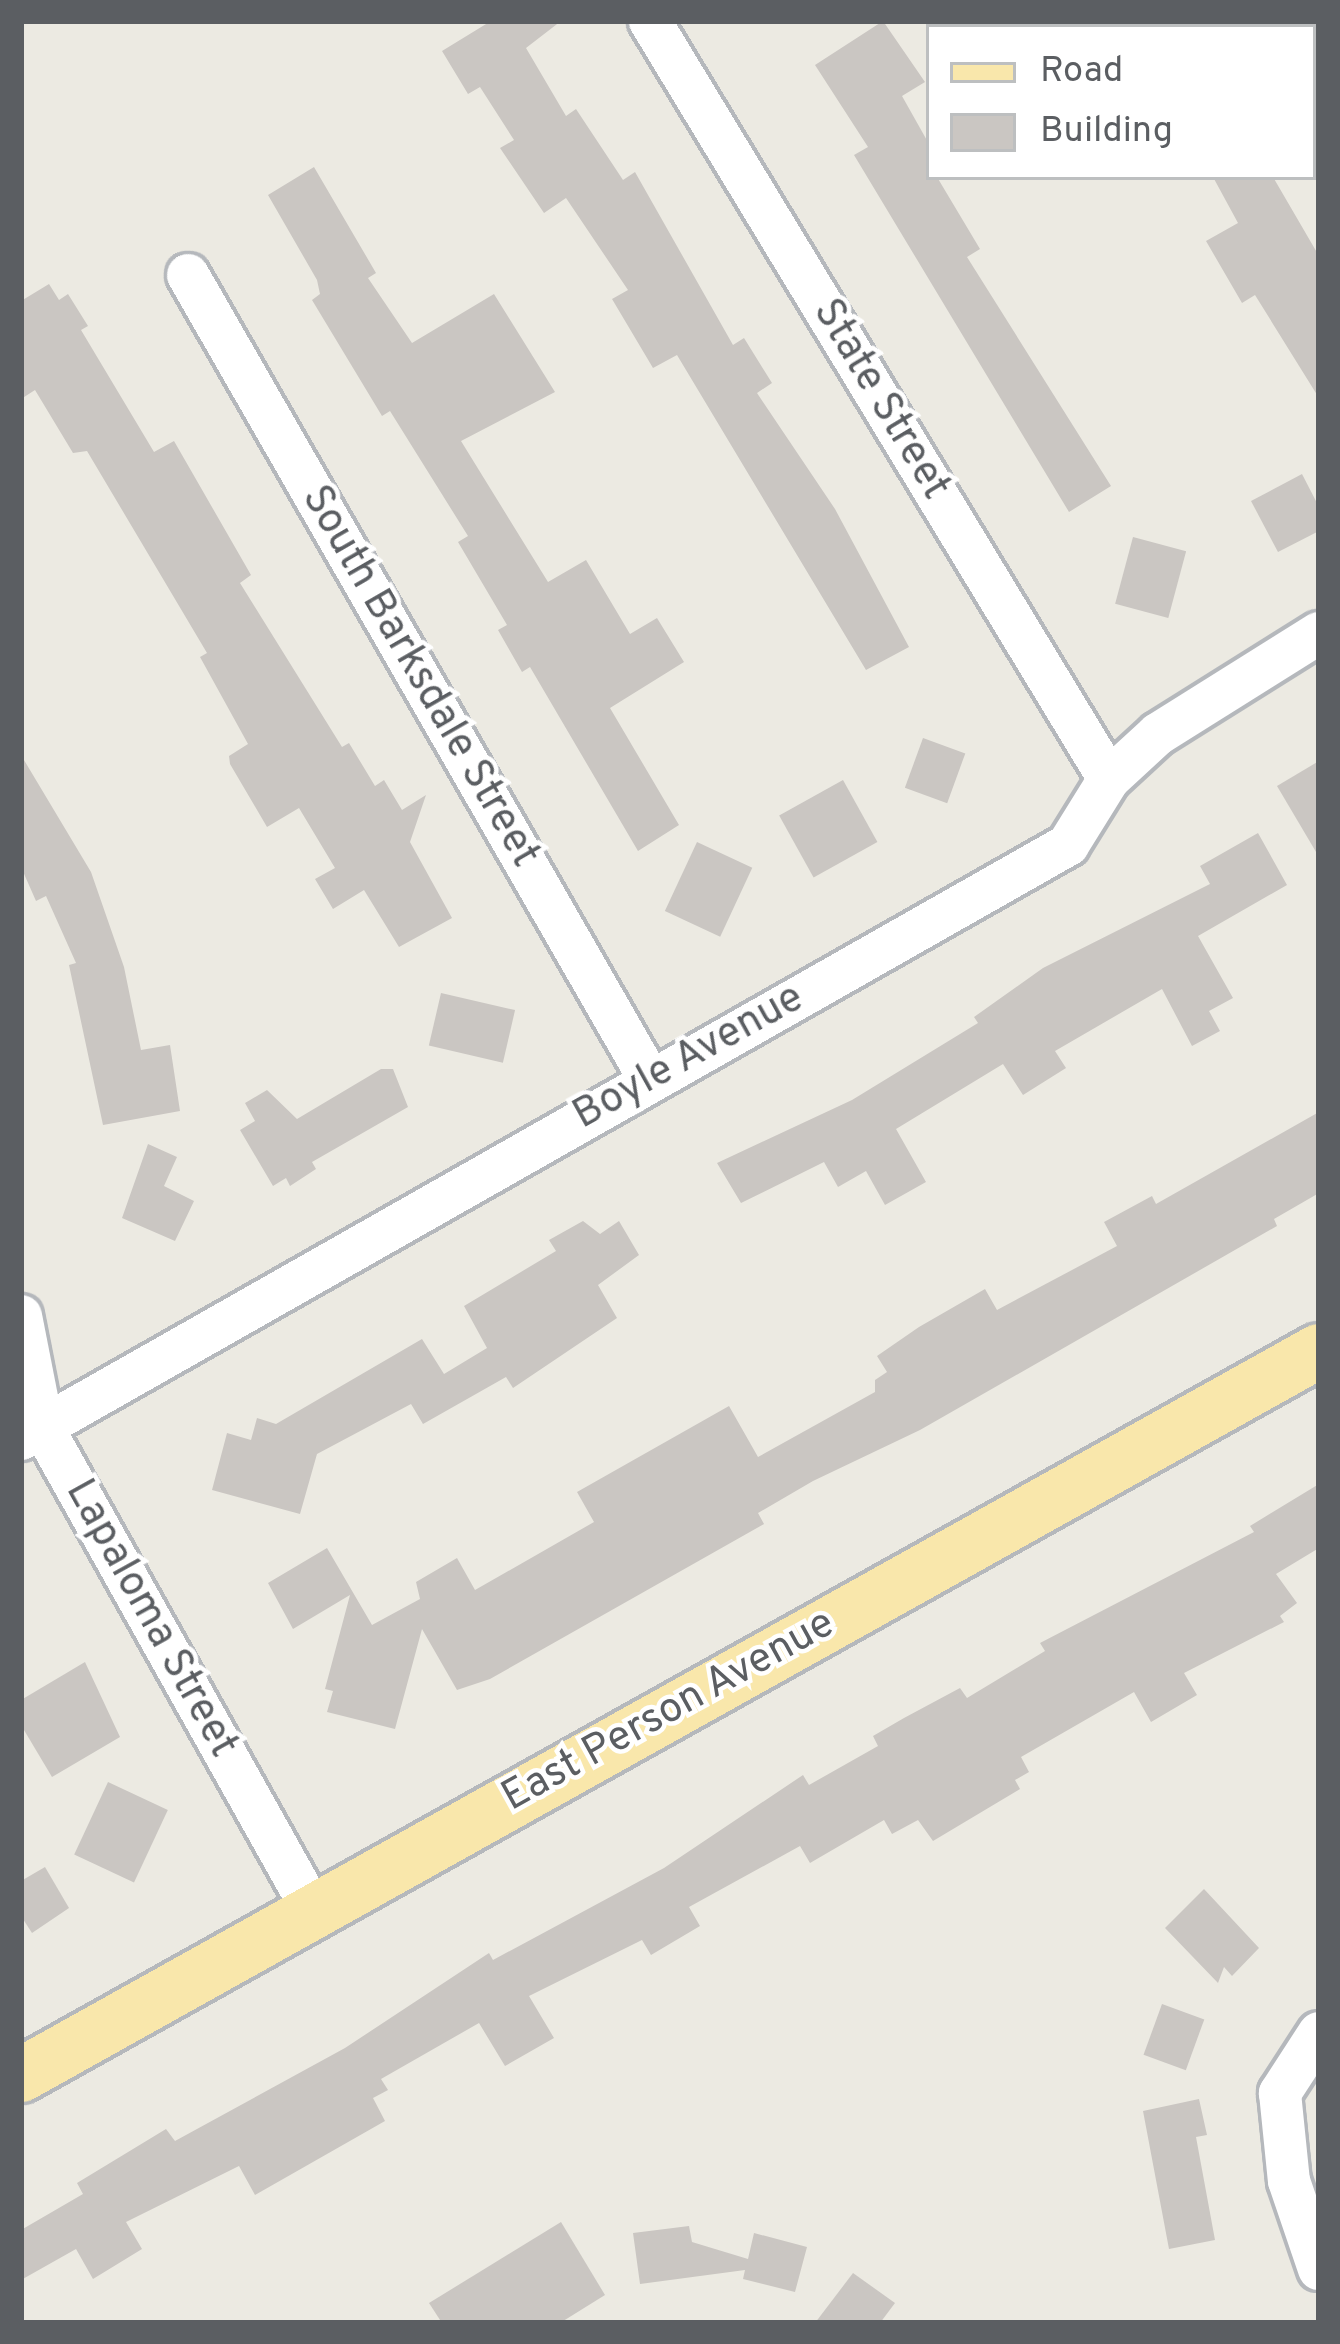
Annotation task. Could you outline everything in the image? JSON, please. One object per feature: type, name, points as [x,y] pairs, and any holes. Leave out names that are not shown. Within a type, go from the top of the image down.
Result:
[{"type":"main road","name":"East Person Avenue","points":[[21,2075],[1319,1351]]},
{"type":"street","name":"State Street","points":[[650,21],[1109,779]]},
{"type":"street","name":"South Barksdale Street","points":[[188,275],[650,1080]]},
{"type":"street","name":"Boyle Avenue","points":[[32,1433],[1068,845],[1109,779],[1158,734],[1319,633]]},
{"type":"street","name":"Lapaloma Street","points":[[21,1316],[32,1433],[313,1910]]},
{"type":"street","points":[[1319,2033],[1280,2093],[1289,2181],[1319,2269]]},
{"type":"building","points":[[491,21],[561,21],[526,48],[566,116],[576,109],[623,180],[635,172],[733,345],[744,338],[772,383],[757,393],[835,509],[909,647],[866,670],[677,355],[653,368],[612,299],[628,290],[566,198],[544,213],[500,148],[514,140],[480,87],[468,94],[442,51]]},
{"type":"building","points":[[883,21],[925,82],[902,96],[926,139],[926,180],[939,180],[980,249],[967,257],[1111,486],[1069,512],[854,155],[868,147],[815,65]]},
{"type":"building","points":[[314,167],[376,273],[368,278],[412,343],[494,294],[555,392],[461,441],[548,582],[586,560],[630,634],[657,618],[684,662],[610,708],[679,825],[638,851],[530,667],[522,672],[498,630],[507,625],[458,542],[468,536],[390,411],[382,416],[312,300],[320,294],[317,280],[268,195]]},
{"type":"building","points":[[1215,180],[1275,180],[1319,256],[1319,398],[1255,295],[1242,303],[1206,241],[1238,223]]},
{"type":"building","points":[[49,284],[59,300],[68,294],[88,326],[81,330],[154,452],[174,441],[251,575],[240,583],[342,747],[349,743],[375,786],[384,780],[402,810],[426,795],[410,842],[452,918],[399,947],[364,890],[333,909],[315,879],[335,868],[299,808],[267,827],[230,764],[229,756],[248,744],[200,657],[207,653],[87,451],[73,453],[35,390],[21,399],[21,301]]},
{"type":"building","points":[[1302,474],[1319,507],[1319,531],[1278,552],[1251,501]]},
{"type":"building","points":[[1133,537],[1186,551],[1168,618],[1115,604]]},
{"type":"building","points":[[923,738],[965,753],[947,803],[905,788]]},
{"type":"building","points":[[21,755],[91,872],[124,967],[141,1050],[170,1045],[180,1111],[103,1125],[69,965],[76,963],[46,896],[36,901],[21,867]]},
{"type":"building","points":[[1319,761],[1319,857],[1277,786]]},
{"type":"building","points":[[843,780],[877,842],[814,877],[779,815]]},
{"type":"building","points":[[1258,833],[1287,885],[1198,936],[1233,998],[1209,1011],[1220,1031],[1192,1046],[1162,989],[1055,1051],[1066,1068],[1023,1095],[1003,1064],[896,1129],[926,1182],[885,1205],[866,1171],[838,1187],[824,1162],[741,1203],[717,1163],[852,1100],[978,1023],[974,1017],[1043,968],[1210,884],[1200,866]]},
{"type":"building","points":[[697,842],[752,868],[720,937],[665,911]]},
{"type":"building","points":[[441,993],[515,1010],[503,1063],[429,1046]]},
{"type":"building","points":[[381,1069],[393,1069],[408,1107],[312,1162],[316,1169],[290,1186],[286,1178],[273,1186],[240,1130],[255,1121],[245,1103],[267,1090],[297,1119]]},
{"type":"building","points":[[1319,1112],[1319,1193],[1274,1219],[1277,1226],[920,1430],[813,1481],[758,1513],[764,1524],[490,1679],[457,1690],[422,1629],[395,1729],[327,1712],[333,1691],[325,1689],[350,1595],[293,1629],[268,1583],[327,1548],[372,1625],[420,1599],[416,1582],[457,1558],[475,1590],[594,1522],[577,1492],[729,1406],[758,1457],[875,1392],[875,1380],[887,1372],[877,1356],[919,1327],[985,1289],[997,1310],[1117,1246],[1104,1222],[1152,1196],[1156,1204]]},
{"type":"building","points":[[148,1144],[177,1157],[164,1186],[194,1201],[175,1241],[122,1218]]},
{"type":"building","points":[[583,1221],[600,1234],[619,1221],[639,1255],[598,1285],[617,1318],[513,1388],[506,1377],[423,1424],[411,1404],[317,1454],[300,1514],[212,1490],[227,1433],[251,1440],[257,1418],[276,1424],[422,1339],[444,1374],[487,1348],[464,1306],[556,1251],[549,1240]]},
{"type":"building","points":[[1319,1484],[1319,1548],[1276,1574],[1297,1603],[1280,1616],[1284,1622],[1184,1673],[1197,1695],[1151,1722],[1134,1692],[1021,1757],[1029,1772],[1015,1780],[1020,1789],[933,1841],[918,1820],[892,1834],[884,1820],[810,1863],[800,1846],[689,1907],[700,1926],[651,1955],[642,1940],[529,1996],[554,2038],[505,2066],[479,2023],[381,2079],[388,2090],[373,2098],[385,2121],[255,2195],[239,2166],[126,2222],[142,2249],[93,2279],[76,2249],[21,2280],[21,2230],[83,2194],[77,2183],[166,2129],[175,2141],[345,2048],[489,1953],[493,1960],[664,1868],[803,1775],[809,1785],[878,1746],[873,1736],[904,1718],[960,1688],[967,1698],[1045,1651],[1040,1643],[1254,1532],[1250,1526]]},
{"type":"building","points":[[85,1662],[120,1737],[52,1777],[21,1725],[21,1700]]},
{"type":"building","points":[[108,1782],[168,1810],[134,1882],[74,1855]]},
{"type":"building","points":[[45,1867],[69,1908],[32,1933],[21,1916],[21,1881]]},
{"type":"building","points":[[1204,1889],[1259,1948],[1232,1976],[1224,1967],[1218,1983],[1165,1928]]},
{"type":"building","points":[[1162,2004],[1204,2019],[1186,2070],[1144,2055]]},
{"type":"building","points":[[1199,2099],[1207,2135],[1196,2137],[1215,2240],[1169,2249],[1143,2111]]},
{"type":"building","points":[[561,2222],[605,2295],[560,2323],[442,2323],[429,2303]]},
{"type":"building","points":[[689,2226],[692,2242],[748,2259],[754,2233],[807,2247],[795,2292],[743,2279],[745,2270],[640,2284],[633,2233]]},
{"type":"building","points":[[853,2273],[895,2303],[880,2323],[815,2323]]}]
